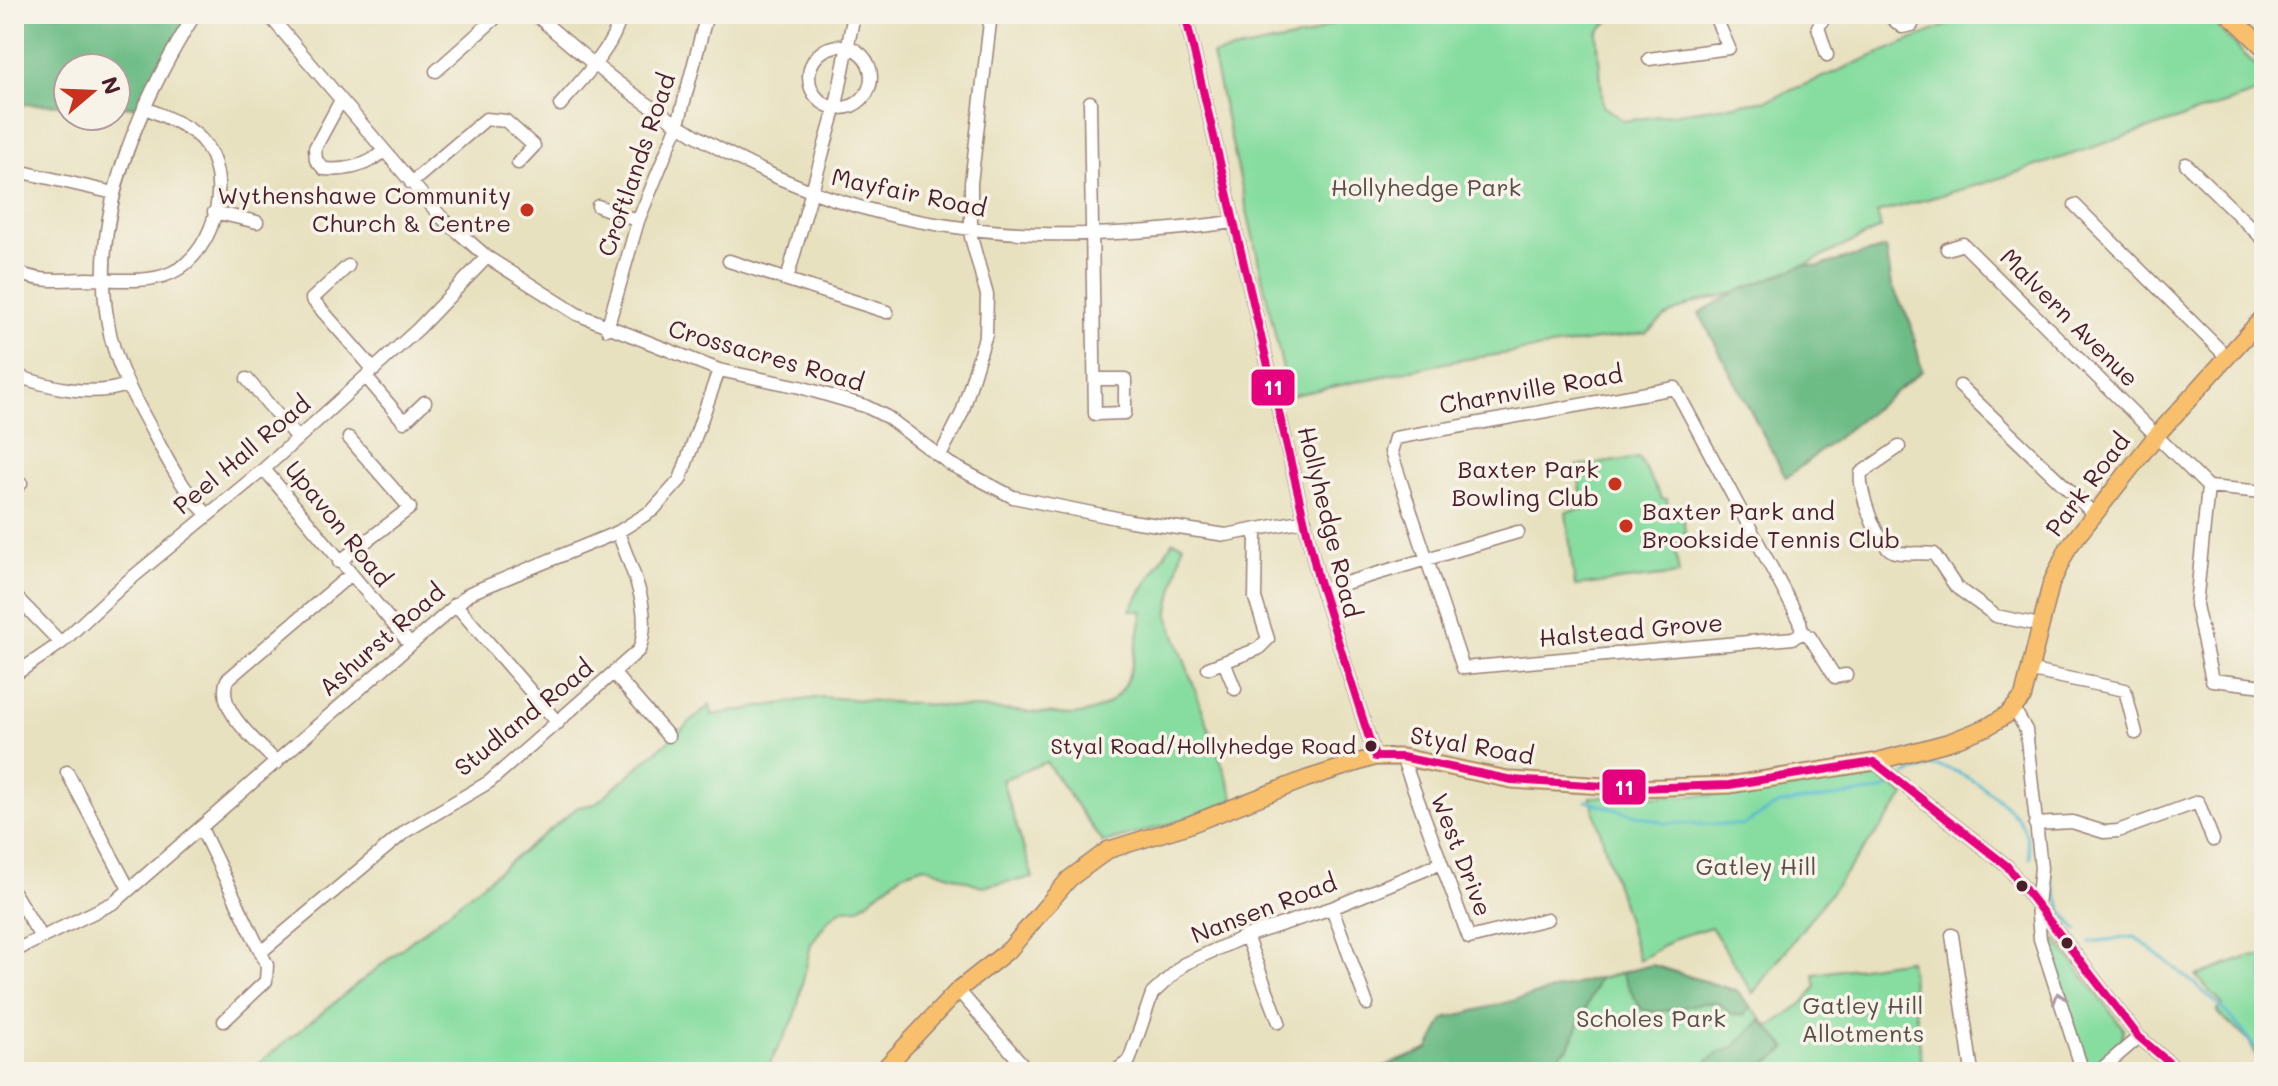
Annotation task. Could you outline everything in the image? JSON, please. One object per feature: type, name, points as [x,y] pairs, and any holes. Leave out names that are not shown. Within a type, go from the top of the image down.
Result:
[{"type":"main road","points":[[2234,15],[2264,48]]},
{"type":"main road","name":"Park Road","points":[[2014,709],[2032,671],[2040,625],[2058,567],[2156,436],[2264,316]]},
{"type":"main road","points":[[1874,762],[1970,736],[2014,709]]},
{"type":"main road","name":"Styal Road","points":[[881,1072],[958,990],[1010,949],[1069,879],[1108,850],[1375,757],[1402,757],[1512,780],[1635,788],[1729,785],[1874,762]]},
{"type":"street","points":[[195,14],[144,107],[114,193],[106,279],[111,336],[127,385],[184,491],[206,513]]},
{"type":"street","name":"Crossacres Road","points":[[268,14],[437,214],[487,257],[562,307],[607,329],[719,370],[800,387],[865,406],[987,485],[1038,503],[1226,535],[1256,532],[1305,520]]},
{"type":"street","points":[[436,71],[500,14]]},
{"type":"street","name":"Mayfair Road","points":[[535,14],[593,66],[678,124],[752,167],[813,195],[889,216],[971,231],[1090,237],[1233,222]]},
{"type":"street","points":[[560,105],[593,66],[619,23],[620,14]]},
{"type":"street","name":"Croftlands Road","points":[[607,329],[638,221],[678,124],[707,14]]},
{"type":"street","points":[[787,279],[836,106],[854,14]]},
{"type":"street","points":[[940,456],[962,413],[986,334],[987,295],[973,251],[971,183],[991,14]]},
{"type":"street","name":"Hollyhedge Road","points":[[1185,14],[1322,590],[1375,757]]},
{"type":"street","points":[[1649,59],[1732,54],[1714,14]]},
{"type":"street","points":[[1827,14],[1818,27],[1827,55]]},
{"type":"street","points":[[1887,14],[1902,27],[1912,25]]},
{"type":"street","points":[[836,47],[847,47],[867,62],[872,84],[859,103],[836,106],[815,97],[809,76],[818,55],[836,47]]},
{"type":"street","points":[[341,100],[315,148],[316,160],[324,169],[335,170],[374,160],[383,151]]},
{"type":"street","points":[[1090,102],[1090,237],[1095,379]]},
{"type":"street","points":[[14,270],[25,277],[41,279],[159,278],[184,266],[203,245],[218,191],[208,150],[194,132],[144,107]]},
{"type":"street","points":[[411,183],[486,119],[506,121],[534,146],[518,163]]},
{"type":"street","points":[[2186,164],[2264,240]]},
{"type":"street","points":[[14,170],[114,193]]},
{"type":"street","points":[[2075,205],[2226,356]]},
{"type":"street","points":[[598,206],[638,221]]},
{"type":"street","points":[[214,212],[257,222]]},
{"type":"street","name":"Malvern Avenue","points":[[1947,249],[1963,244],[2156,436]]},
{"type":"street","name":"Peel Hall Road","points":[[14,675],[61,643],[206,513],[264,469],[370,373],[487,257]]},
{"type":"street","points":[[729,261],[887,312]]},
{"type":"street","points":[[348,266],[312,299],[404,422],[425,402]]},
{"type":"street","name":"Ashurst Road","points":[[14,951],[115,902],[455,604],[493,580],[618,532],[653,510],[680,480],[719,370]]},
{"type":"street","points":[[14,375],[68,389],[95,391],[127,385]]},
{"type":"street","points":[[247,379],[297,438]]},
{"type":"street","points":[[1960,386],[2095,515]]},
{"type":"street","name":"Charnville Road","points":[[1426,559],[1391,452],[1395,438],[1675,388],[1800,621],[1801,632]]},
{"type":"street","points":[[2156,436],[2208,487],[2264,492]]},
{"type":"street","points":[[339,562],[410,508],[349,438]]},
{"type":"street","points":[[1899,447],[1861,473],[1859,487],[1885,544],[1893,552],[1934,554],[1956,587],[1996,616],[2040,625]]},
{"type":"street","name":"Upavon Road","points":[[264,469],[409,643]]},
{"type":"street","points":[[2208,487],[2196,605],[2212,680],[2264,686]]},
{"type":"street","name":"Studland Road","points":[[261,952],[406,831],[489,782],[639,650],[646,632],[646,613],[618,532]]},
{"type":"street","points":[[1208,668],[1258,649],[1268,639],[1255,598],[1256,532]]},
{"type":"street","points":[[1322,590],[1518,532]]},
{"type":"street","name":"Halstead Grove","points":[[1426,559],[1463,668],[1793,638],[1801,632]]},
{"type":"street","points":[[277,763],[226,706],[223,691],[227,680],[350,575]]},
{"type":"street","points":[[14,595],[61,643]]},
{"type":"street","points":[[455,604],[558,723]]},
{"type":"street","points":[[1801,632],[1810,637],[1835,677],[1846,675]]},
{"type":"street","points":[[1224,662],[1235,689]]},
{"type":"street","points":[[2032,671],[2125,690],[2136,733]]},
{"type":"street","points":[[614,674],[668,736]]},
{"type":"street","points":[[2014,709],[2026,730],[2041,868],[2037,905],[2040,939],[2083,1072]]},
{"type":"street","name":"West Drive","points":[[1402,757],[1439,864],[1469,938],[1547,919]]},
{"type":"street","points":[[1874,762],[2007,866],[2139,1037],[2180,1072]]},
{"type":"street","points":[[67,772],[129,889]]},
{"type":"street","points":[[2035,824],[2072,822],[2104,832],[2118,831],[2198,802],[2213,840]]},
{"type":"street","points":[[201,828],[267,965],[266,981],[224,1021]]},
{"type":"street","name":"Nansen Road","points":[[1114,1072],[1129,1061],[1152,994],[1184,964],[1246,936],[1332,908],[1439,864]]},
{"type":"street","points":[[14,893],[41,937]]},
{"type":"street","points":[[1332,908],[1367,1004]]},
{"type":"street","points":[[1952,935],[1972,1072]]},
{"type":"street","points":[[1246,936],[1279,1022]]},
{"type":"street","points":[[958,990],[1029,1072]]},
{"type":"street","points":[[2098,1072],[2139,1037]]},
{"type":"green space","points":[[14,14],[195,14],[144,107],[132,107],[132,52],[52,52],[52,105],[14,104]]},
{"type":"green space","name":"Hollyhedge Park","points":[[1351,14],[1616,14],[1597,33],[1603,106],[1624,121],[1768,100],[1952,23],[1949,14],[2204,14],[2264,74],[2264,85],[2251,95],[1985,183],[1877,213],[1881,228],[1762,286],[1693,303],[1666,316],[1646,333],[1454,361],[1289,396],[1212,55],[1308,36]]},
{"type":"green space","points":[[1886,248],[1892,286],[1911,324],[1922,371],[1786,478],[1699,313],[1738,291],[1803,265],[1819,266]]},
{"type":"green space","name":"Baxter Park and Brookside Tennis Club","points":[[1639,458],[1662,499],[1667,499],[1669,516],[1683,515],[1686,540],[1675,547],[1679,574],[1575,586],[1566,512],[1584,509],[1577,466]]},
{"type":"green space","points":[[1173,541],[1183,544],[1168,615],[1235,800],[1167,825],[1103,843],[1046,762],[1002,780],[1033,878],[982,886],[924,866],[902,874],[859,908],[842,909],[829,919],[811,944],[795,1017],[765,1072],[248,1072],[578,807],[595,804],[710,705],[712,715],[821,697],[1072,715],[1093,711],[1108,703],[1127,680],[1132,664],[1143,611],[1130,610]]},
{"type":"green space","name":"Gatley Hill","points":[[1869,769],[1905,796],[1753,993],[1711,927],[1676,938],[1639,961],[1590,797],[1727,795]]},
{"type":"green space","points":[[2056,940],[2123,1028],[2122,1039],[2088,1070],[2049,944]]},
{"type":"green space","points":[[2264,956],[2264,1072],[2249,1041],[2219,1014],[2217,1010],[2223,1005],[2196,976],[2248,957]]},
{"type":"green space","name":"Scholes Park","points":[[1909,960],[1923,1072],[1371,1072],[1429,1049],[1444,1019],[1652,965],[1736,991],[1769,1027],[1803,1003],[1816,987],[1814,974]]},
{"type":"green space","points":[[1652,965],[1736,991],[1751,1007],[1744,1015],[1731,1014],[1718,1003],[1660,1011],[1641,1009],[1621,973]]},
{"type":"green space","points":[[1599,978],[1569,1047],[1548,1063],[1524,1072],[1371,1072],[1429,1049],[1444,1019]]},
{"type":"green space","points":[[1761,1020],[1787,1048],[1777,1057],[1744,1070],[1695,1072],[1717,1054],[1733,1048]]},
{"type":"waterway","points":[[1905,776],[1935,766],[1958,773],[1985,788],[2008,808],[2023,827],[2030,858]]},
{"type":"waterway","points":[[1586,801],[1665,823],[1743,825],[1779,804],[1879,791],[1895,784]]},
{"type":"waterway","points":[[2050,876],[2062,911],[2077,930]]},
{"type":"waterway","points":[[2090,942],[2135,937],[2226,1013],[2255,1048],[2264,1067]]},
{"type":"transit line","name":"11","points":[[1185,14],[1318,578],[1375,757]]},
{"type":"transit line","name":"11","points":[[1375,757],[1402,757],[1512,780],[1635,788],[1729,785],[1874,762]]},
{"type":"transit line","name":"11","points":[[1874,762],[2007,866],[2139,1037],[2180,1072]]},
{"type":"place","name":"Wythenshawe Community Church & Centre","points":[[527,210]]},
{"type":"place","name":"Baxter Park Bowling Club","points":[[1615,484]]},
{"type":"place","name":"Baxter Park and Brookside Tennis Club","points":[[1626,526]]},
{"type":"place","name":"Styal Road/Hollyhedge Road","points":[[1371,746]]},
{"type":"park label","name":"Gatley Hill Allotments","points":[[1863,1020]]}]
